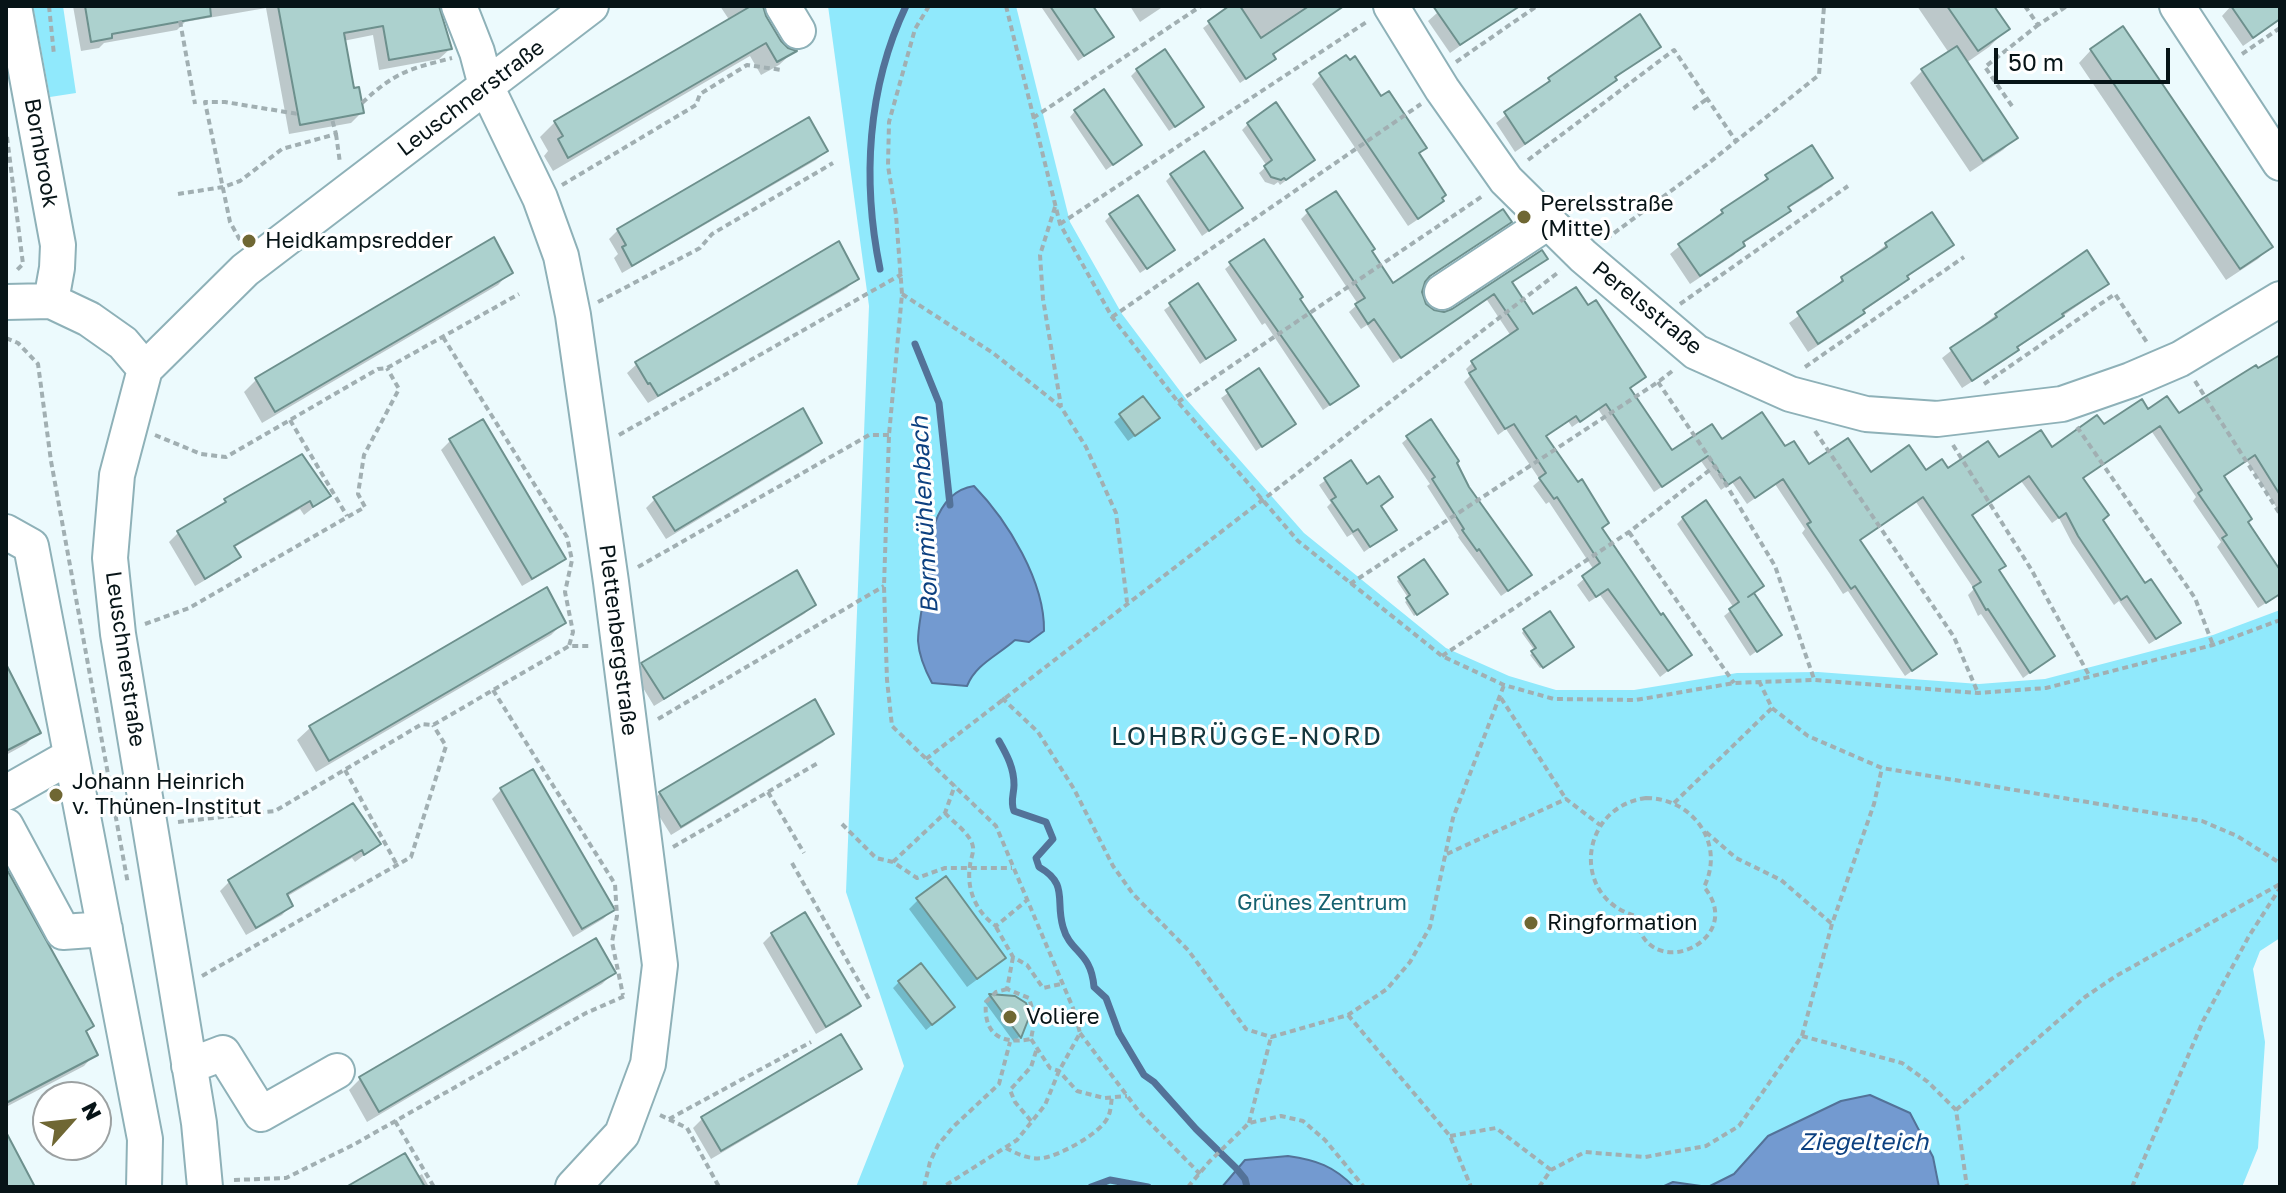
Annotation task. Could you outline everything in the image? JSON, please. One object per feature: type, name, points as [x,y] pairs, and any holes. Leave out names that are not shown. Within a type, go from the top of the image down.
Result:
[{"type":"street","name":"Bornbrook","points":[[14,6],[58,245],[51,301]]},
{"type":"street","name":"Plettenbergstraße","points":[[459,6],[486,86],[540,198],[561,256],[573,315],[611,582],[660,965],[648,1064],[622,1134],[573,1187]]},
{"type":"street","name":"Leuschnerstraße","points":[[205,1184],[189,1066],[118,634],[110,558],[117,475],[145,369],[245,270],[591,6]]},
{"type":"street","points":[[2177,6],[2280,163]]},
{"type":"street","name":"Perelsstraße","points":[[1384,10],[1506,180],[1583,256],[1696,352],[1783,390],[1866,414],[1937,419],[2062,404],[2172,363],[2280,299]]},
{"type":"street","points":[[1442,292],[1548,222]]},
{"type":"street","points":[[6,302],[51,301],[89,319],[123,343],[145,369]]},
{"type":"street","points":[[6,532],[31,546],[145,1139],[144,1187]]},
{"type":"street","points":[[6,793],[71,756]]},
{"type":"street","points":[[6,826],[63,932],[105,929]]},
{"type":"street","points":[[189,1066],[223,1053],[261,1114],[337,1071]]},
{"type":"path","points":[[929,6],[915,29],[889,122],[888,166],[902,274],[889,435],[884,586],[892,726],[996,826],[1080,1033],[1140,1113],[1200,1174]]},
{"type":"path","points":[[1033,118],[1201,6]]},
{"type":"path","points":[[1112,317],[1438,83],[1537,6]]},
{"type":"path","points":[[2025,6],[2038,25]]},
{"type":"path","points":[[2012,106],[1985,67],[2067,6]]},
{"type":"path","points":[[1008,7],[1060,224],[1112,317],[1178,402],[1298,541],[1442,656],[1504,685],[1554,699],[1636,700],[1734,683],[1814,680],[1978,693],[2046,688],[2213,645],[2280,620]]},
{"type":"path","points":[[1060,224],[1384,10]]},
{"type":"path","points":[[180,21],[195,104]]},
{"type":"path","points":[[2219,70],[2280,28]]},
{"type":"path","points":[[1178,402],[1506,180],[1516,167],[1674,50],[1736,141]]},
{"type":"path","points":[[362,103],[404,70],[477,52]]},
{"type":"path","points":[[540,198],[696,105],[700,94],[747,65],[782,70]]},
{"type":"path","points":[[1693,109],[1707,99]]},
{"type":"path","points":[[232,251],[242,242],[230,222],[205,102],[225,102],[298,114]]},
{"type":"path","points":[[332,119],[339,161]]},
{"type":"path","points":[[6,133],[23,264],[13,274],[6,274]]},
{"type":"path","points":[[178,194],[240,181],[282,149],[336,134]]},
{"type":"path","points":[[573,315],[700,248],[712,234],[833,163]]},
{"type":"path","points":[[1658,320],[1848,186]]},
{"type":"path","points":[[1056,205],[1040,255],[1043,299],[1061,407]]},
{"type":"path","points":[[1964,257],[1783,390],[1954,637],[1978,693]]},
{"type":"path","points":[[592,450],[902,274]]},
{"type":"path","points":[[130,425],[201,454],[226,457],[378,369],[387,368],[519,294]]},
{"type":"path","points":[[902,294],[993,353],[1061,407],[1086,447],[1116,513],[1127,602]]},
{"type":"path","points":[[1972,392],[2115,294],[2172,363],[2280,514]]},
{"type":"path","points":[[443,337],[567,537],[572,560],[565,592],[573,632],[569,646]]},
{"type":"path","points":[[6,338],[18,343],[38,364],[51,461],[128,885]]},
{"type":"path","points":[[1350,584],[1658,382],[1696,352]]},
{"type":"path","points":[[118,634],[189,608],[365,507],[358,494],[364,455],[399,389],[387,368]]},
{"type":"path","points":[[1658,382],[1715,466],[1775,566],[1814,680]]},
{"type":"path","points":[[2062,404],[2195,598],[2213,645]]},
{"type":"path","points":[[1937,419],[2031,569],[2090,677]]},
{"type":"path","points":[[290,420],[347,516]]},
{"type":"path","points":[[611,582],[869,435],[889,435]]},
{"type":"path","points":[[1442,656],[1629,532],[1715,466]]},
{"type":"path","points":[[925,759],[1261,499]]},
{"type":"path","points":[[1629,532],[1734,683]]},
{"type":"path","points":[[629,732],[675,711],[884,586]]},
{"type":"path","points":[[150,826],[275,811],[422,724],[433,725],[569,646],[619,645]]},
{"type":"path","points":[[1759,681],[1772,708],[1808,736],[1882,768],[2202,821],[2237,836],[2280,863]]},
{"type":"path","points":[[1002,698],[1038,732],[1074,789],[1113,866],[1133,894],[1188,950],[1246,1029],[1271,1037],[1348,1015],[1387,989],[1410,962],[1430,927],[1453,818],[1504,685]]},
{"type":"path","points":[[493,690],[615,884],[617,916],[612,942],[623,995]]},
{"type":"path","points":[[1501,698],[1566,799],[1600,825]]},
{"type":"path","points":[[1674,803],[1772,708]]},
{"type":"path","points":[[177,991],[411,857],[446,746],[433,725]]},
{"type":"path","points":[[647,863],[818,763]]},
{"type":"path","points":[[1539,1187],[1551,1170],[1585,1152],[1645,1157],[1706,1146],[1739,1126],[1802,1036],[1832,924],[1874,804],[1882,768]]},
{"type":"path","points":[[345,770],[397,865]]},
{"type":"path","points":[[893,862],[945,813],[955,785]]},
{"type":"path","points":[[768,792],[804,853]]},
{"type":"path","points":[[1704,831],[1711,854],[1704,887],[1713,902],[1712,926],[1699,945],[1686,951],[1672,953],[1650,944],[1640,933],[1636,916],[1616,907],[1598,888],[1590,855],[1600,825],[1611,812],[1630,801],[1651,798],[1674,803],[1687,810],[1704,831],[1736,858],[1781,880],[1832,924]]},
{"type":"path","points":[[1447,854],[1566,799]]},
{"type":"path","points":[[945,813],[968,836],[974,848],[969,868],[970,889],[982,917],[996,926],[1013,957],[1027,965],[1043,988],[1061,984]]},
{"type":"path","points":[[842,824],[876,858],[893,862],[917,878],[945,868],[1012,868]]},
{"type":"path","points":[[792,863],[870,1001]]},
{"type":"path","points":[[1956,1110],[2085,997],[2116,976],[2280,886]]},
{"type":"path","points":[[2132,1187],[2203,1021],[2280,886]]},
{"type":"path","points":[[996,926],[1026,901]]},
{"type":"path","points":[[1007,989],[1013,957]]},
{"type":"path","points":[[1031,1039],[1004,1041],[992,1031],[985,1017],[986,1002],[996,992],[1007,989],[1029,998],[1035,1018],[1031,1039],[1050,1068],[1059,1071],[1077,1091],[1104,1098],[1127,1096]]},
{"type":"path","points":[[205,1184],[286,1178],[395,1121],[586,1013],[623,995],[657,992]]},
{"type":"path","points":[[1348,1015],[1450,1136],[1471,1187]]},
{"type":"path","points":[[943,1187],[1017,1140],[1045,1105],[1080,1033]]},
{"type":"path","points":[[1802,1036],[1902,1063],[1928,1082],[1956,1110],[1967,1187]]},
{"type":"path","points":[[1249,1123],[1271,1037]]},
{"type":"path","points":[[669,1119],[811,1042]]},
{"type":"path","points":[[924,1187],[938,1145],[999,1084],[1010,1042]]},
{"type":"path","points":[[1010,1090],[1031,1067],[1037,1048]]},
{"type":"path","points":[[999,1084],[1010,1090],[1015,1102],[1032,1121]]},
{"type":"path","points":[[1006,1148],[1020,1156],[1042,1158],[1066,1150],[1091,1135],[1108,1118],[1112,1097]]},
{"type":"path","points":[[633,1102],[687,1128],[719,1187]]},
{"type":"path","points":[[1188,1187],[1249,1123],[1281,1116],[1303,1121],[1325,1140],[1364,1187]]},
{"type":"path","points":[[395,1121],[434,1187]]},
{"type":"path","points":[[1450,1136],[1496,1128],[1551,1170]]},
{"type":"green space","points":[[33,6],[63,6],[76,93],[50,97]]},
{"type":"green space","name":"Grünes Zentrum","points":[[828,6],[1016,6],[1070,222],[1122,314],[1186,399],[1304,533],[1446,648],[1509,676],[1556,690],[1634,690],[1737,673],[1818,672],[1979,684],[2045,679],[2213,635],[2280,610],[2280,938],[2260,951],[2253,969],[2265,1042],[2258,1148],[2242,1187],[856,1187],[904,1066],[846,892],[869,306]]},
{"type":"water","points":[[974,486],[987,500],[1022,553],[1038,593],[1044,631],[1029,642],[1015,640],[981,666],[967,686],[932,683],[918,641],[932,531],[947,501],[958,491]]},
{"type":"water","name":"Ziegelteich","points":[[1870,1095],[1910,1113],[1933,1157],[1939,1187],[1708,1187],[1734,1174],[1768,1136],[1841,1101]]},
{"type":"water","points":[[1288,1156],[1324,1165],[1354,1187],[1222,1187],[1245,1160]]},
{"type":"water","points":[[1673,1182],[1708,1187],[1662,1187]]},
{"type":"building","points":[[85,6],[210,6],[211,16],[112,34],[112,38],[91,42]]},
{"type":"building","points":[[278,6],[439,6],[452,49],[389,60],[383,26],[344,33],[354,88],[359,87],[364,113],[300,125]]},
{"type":"building","points":[[751,6],[763,6],[781,41],[797,51],[777,62],[766,43],[568,158],[558,139],[563,136],[554,121]]},
{"type":"building","points":[[1050,6],[1093,6],[1114,37],[1084,56]]},
{"type":"building","points":[[1229,6],[1240,6],[1261,38],[1309,6],[1344,6],[1273,54],[1276,59],[1246,79],[1208,21]]},
{"type":"building","points":[[1433,6],[1520,6],[1460,45]]},
{"type":"building","points":[[1947,6],[1994,6],[2010,29],[1978,51]]},
{"type":"building","points":[[2231,6],[2280,6],[2280,19],[2253,38]]},
{"type":"building","points":[[1640,14],[1661,47],[1525,144],[1504,112]]},
{"type":"building","points":[[2123,26],[2273,247],[2240,269],[2090,49]]},
{"type":"building","points":[[1957,46],[2018,138],[1983,161],[1921,69]]},
{"type":"building","points":[[1165,49],[1204,107],[1175,127],[1136,69]]},
{"type":"building","points":[[1346,55],[1350,60],[1355,56],[1381,96],[1389,91],[1427,148],[1419,153],[1446,195],[1442,198],[1444,201],[1418,219],[1319,73]]},
{"type":"building","points":[[1104,89],[1142,145],[1113,165],[1074,110]]},
{"type":"building","points":[[1276,102],[1315,160],[1286,180],[1271,177],[1264,166],[1272,160],[1247,123]]},
{"type":"building","points":[[809,117],[828,151],[632,266],[617,229]]},
{"type":"building","points":[[1812,145],[1833,178],[1788,207],[1791,211],[1743,242],[1745,246],[1700,276],[1678,244],[1768,179],[1765,175]]},
{"type":"building","points":[[1204,151],[1243,208],[1209,231],[1170,174]]},
{"type":"building","points":[[1336,191],[1375,249],[1372,251],[1393,283],[1503,209],[1512,222],[1430,276],[1422,292],[1426,304],[1444,312],[1452,309],[1542,250],[1548,259],[1512,282],[1533,314],[1576,287],[1588,305],[1596,300],[1646,377],[1630,388],[1672,450],[1712,424],[1722,439],[1762,412],[1785,446],[1794,441],[1809,464],[1848,438],[1871,472],[1909,445],[1926,470],[1942,459],[1948,468],[1988,441],[1999,457],[2041,430],[2052,447],[2097,415],[2104,424],[2142,399],[2148,409],[2167,396],[2179,413],[2256,365],[2258,368],[2280,355],[2280,495],[2255,455],[2224,476],[2252,519],[2248,522],[2280,570],[2280,594],[2266,603],[2222,538],[2227,535],[2198,493],[2202,490],[2160,426],[2083,478],[2109,515],[2103,520],[2145,583],[2151,579],[2181,623],[2156,639],[2127,596],[2121,600],[2066,513],[2059,518],[2029,476],[1972,515],[2006,566],[1999,570],[2055,656],[2030,673],[1973,587],[1981,582],[1923,497],[1860,540],[1937,654],[1912,671],[1855,586],[1851,589],[1807,524],[1811,522],[1783,479],[1755,498],[1740,477],[1728,485],[1708,456],[1662,487],[1606,404],[1580,422],[1576,416],[1546,436],[1578,482],[1582,479],[1609,523],[1602,528],[1692,655],[1668,671],[1608,589],[1596,597],[1582,576],[1600,563],[1557,497],[1554,499],[1539,478],[1546,473],[1514,424],[1505,429],[1469,373],[1476,369],[1471,361],[1518,329],[1494,294],[1401,358],[1374,319],[1368,324],[1355,304],[1365,298],[1306,210]]},
{"type":"building","points":[[1138,195],[1175,250],[1147,269],[1109,214]]},
{"type":"building","points":[[1932,212],[1954,245],[1907,276],[1909,279],[1863,310],[1865,313],[1818,344],[1797,312],[1843,281],[1841,277],[1887,247],[1885,243]]},
{"type":"building","points":[[494,237],[513,273],[275,412],[255,378]]},
{"type":"building","points":[[1264,239],[1359,386],[1330,405],[1229,262]]},
{"type":"building","points":[[839,241],[859,279],[658,396],[648,384],[635,362]]},
{"type":"building","points":[[2087,250],[2109,284],[2062,314],[2064,316],[2017,347],[2019,350],[1972,381],[1950,348]]},
{"type":"building","points":[[1198,283],[1236,340],[1206,359],[1169,303]]},
{"type":"building","points":[[1259,368],[1296,424],[1262,447],[1226,390]]},
{"type":"building","points":[[1143,396],[1160,418],[1135,436],[1119,414]]},
{"type":"building","points":[[803,408],[822,443],[675,531],[653,497]]},
{"type":"building","points":[[483,419],[566,559],[532,579],[449,439]]},
{"type":"building","points":[[1431,419],[1459,461],[1457,463],[1469,487],[1532,575],[1508,591],[1462,530],[1432,479],[1435,477],[1406,436]]},
{"type":"building","points":[[302,454],[331,496],[313,507],[310,501],[234,546],[241,557],[205,579],[177,531],[226,502],[224,499]]},
{"type":"building","points":[[1351,460],[1367,484],[1379,476],[1393,497],[1381,506],[1397,530],[1370,547],[1358,529],[1353,532],[1331,500],[1336,497],[1324,478]]},
{"type":"building","points":[[1706,500],[1764,586],[1748,597],[1754,593],[1782,635],[1757,652],[1729,609],[1739,602],[1682,517]]},
{"type":"building","points":[[1424,559],[1448,594],[1417,615],[1406,598],[1410,595],[1398,577]]},
{"type":"building","points":[[797,570],[816,605],[664,699],[641,663]]},
{"type":"building","points":[[547,587],[566,623],[329,761],[309,726]]},
{"type":"building","points":[[1550,611],[1574,647],[1543,668],[1531,651],[1536,648],[1523,629]]},
{"type":"building","points":[[6,664],[41,733],[6,751]]},
{"type":"building","points":[[815,699],[834,734],[681,827],[659,792]]},
{"type":"building","points":[[533,769],[615,910],[582,929],[500,788]]},
{"type":"building","points":[[353,803],[381,844],[364,855],[362,850],[287,894],[293,906],[256,928],[228,880]]},
{"type":"building","points":[[6,868],[94,1026],[86,1031],[98,1055],[48,1081],[32,1081],[32,1089],[6,1103]]},
{"type":"building","points":[[946,876],[1006,958],[977,979],[916,898]]},
{"type":"building","points":[[805,912],[861,1006],[826,1027],[771,933]]},
{"type":"building","points":[[596,938],[616,973],[379,1112],[359,1077]]},
{"type":"building","points":[[921,963],[955,1007],[932,1025],[898,981]]},
{"type":"building","name":"Voliere","points":[[989,994],[1015,996],[1026,1003],[1030,1015],[1021,1038]]},
{"type":"building","points":[[841,1034],[862,1069],[721,1151],[701,1117]]},
{"type":"building","points":[[6,1132],[35,1187],[6,1187]]},
{"type":"building","points":[[405,1153],[425,1187],[346,1187]]},
{"type":"waterway","name":"Bornmühlenbach","points":[[880,269],[871,202],[872,135],[883,69],[906,6]]},
{"type":"waterway","name":"Bornmühlenbach","points":[[915,344],[939,403],[950,505]]},
{"type":"waterway","name":"Bornmühlenbach","points":[[999,741],[1013,773],[1014,811],[1046,822],[1053,839],[1036,858],[1039,867],[1058,886],[1066,936],[1089,966],[1094,987],[1106,998],[1119,1033],[1144,1075],[1236,1168],[1247,1187]]},
{"type":"waterway","name":"Bornmühlenbach","points":[[1091,1187],[1110,1180],[1148,1187]]},
{"type":"place","name":"Perelsstraße (Mitte)","points":[[1524,217]]},
{"type":"place","name":"Heidkampsredder","points":[[249,241]]},
{"type":"place","name":"Johann Heinrich v. Thünen-Institut","points":[[56,795]]},
{"type":"place","name":"Ringformation","points":[[1531,923]]},
{"type":"place","name":"Voliere","points":[[1010,1017]]},
{"type":"district","name":"LOHBRÜGGE-NORD","points":[[1247,737]]}]
